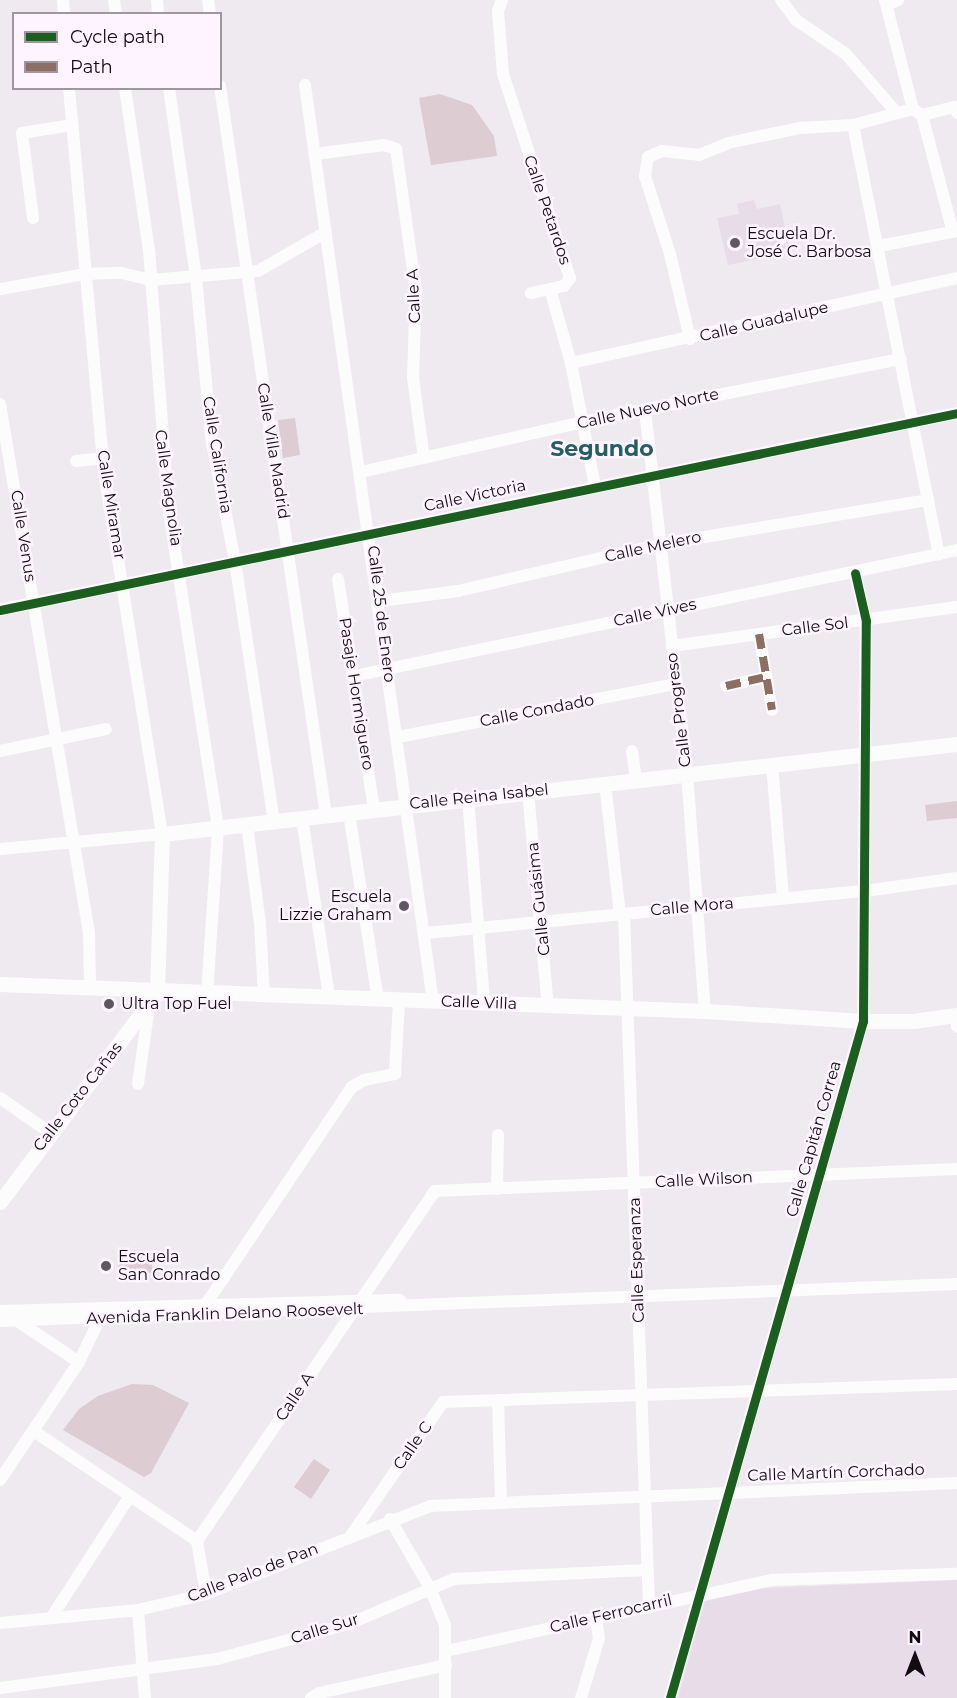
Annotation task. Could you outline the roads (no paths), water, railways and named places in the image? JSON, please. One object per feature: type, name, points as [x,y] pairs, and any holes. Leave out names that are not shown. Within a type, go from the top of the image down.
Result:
[{"type":"main road","name":"Calle Reina Isabel","points":[[162,834],[636,778],[957,744]]},
{"type":"main road","name":"Calle Miramar","points":[[156,992],[162,834]]},
{"type":"main road","name":"Calle Villa","points":[[0,984],[207,994],[705,1011],[863,1022],[913,1021],[957,1015]]},
{"type":"main road","name":"Calle Coto Cañas","points":[[0,1202],[49,1132],[148,1007],[156,992]]},
{"type":"street","name":"Calle Petardos","points":[[502,0],[498,11],[502,60],[532,168],[570,278],[568,284],[550,289],[571,363],[595,486]]},
{"type":"street","points":[[781,0],[796,20],[846,54],[895,111]]},
{"type":"street","points":[[879,246],[955,231],[917,112],[890,2]]},
{"type":"street","name":"Calle 25 de Enero","points":[[305,85],[371,532],[434,1002]]},
{"type":"street","name":"Calle Miramar","points":[[69,90],[103,458],[162,834]]},
{"type":"street","name":"Calle Magnolia","points":[[125,90],[151,280],[160,436],[218,829],[207,994]]},
{"type":"street","name":"Calle California","points":[[169,90],[196,278],[213,443],[235,561],[274,821]]},
{"type":"street","name":"Calle Villa Madrid","points":[[221,90],[326,815]]},
{"type":"street","points":[[690,339],[670,254],[645,176],[648,158],[662,152],[699,155],[728,143],[800,128],[853,125],[895,111],[917,112],[955,107],[957,112]]},
{"type":"street","points":[[33,218],[22,133],[72,125]]},
{"type":"street","points":[[853,125],[939,554]]},
{"type":"street","name":"Calle A","points":[[315,154],[391,145],[398,155],[413,265],[416,305],[413,378],[424,458]]},
{"type":"street","points":[[0,289],[85,274],[121,273],[151,280],[246,273],[268,268],[326,232]]},
{"type":"street","name":"Calle Guadalupe","points":[[571,363],[690,339],[957,278]]},
{"type":"street","points":[[531,293],[550,289]]},
{"type":"street","name":"Calle Nuevo Norte","points":[[361,472],[582,422],[901,359]]},
{"type":"street","name":"Calle Venus","points":[[0,404],[54,739],[74,841]]},
{"type":"street","name":"Calle Progreso","points":[[645,410],[687,773],[705,1011]]},
{"type":"street","name":"Calle Victoria","points":[[0,610],[957,413]]},
{"type":"street","points":[[76,461],[103,458]]},
{"type":"street","name":"Calle Melero","points":[[380,601],[458,591],[662,544],[928,500]]},
{"type":"street","name":"Calle Vives","points":[[354,676],[957,550]]},
{"type":"street","name":"Calle Capitán Correa","points":[[670,1698],[755,1390],[863,1022],[867,753],[866,621],[855,573]]},
{"type":"street","name":"Pasaje Hormiguero","points":[[338,579],[374,809]]},
{"type":"street","name":"Calle Sol","points":[[672,646],[957,607]]},
{"type":"street","points":[[759,634],[772,710]]},
{"type":"street","points":[[726,686],[766,677]]},
{"type":"street","name":"Calle Condado","points":[[398,737],[675,684]]},
{"type":"street","points":[[0,752],[106,729]]},
{"type":"street","points":[[632,751],[636,778]]},
{"type":"street","points":[[772,764],[783,898]]},
{"type":"street","name":"Calle Esperanza","points":[[605,783],[622,914],[635,1184],[649,1605]]},
{"type":"street","name":"Calle Guásima","points":[[528,792],[542,922],[548,1006]]},
{"type":"street","points":[[468,798],[484,1004]]},
{"type":"street","points":[[349,813],[378,1000]]},
{"type":"street","points":[[302,818],[329,998]]},
{"type":"street","points":[[247,825],[260,924],[264,995]]},
{"type":"street","name":"Calle Reina Isabel","points":[[0,849],[162,834]]},
{"type":"street","points":[[74,841],[89,933],[90,987]]},
{"type":"street","name":"Calle Mora","points":[[426,933],[865,891],[957,878]]},
{"type":"street","points":[[202,1310],[352,1087],[364,1080],[395,1074],[399,1000]]},
{"type":"street","points":[[138,1084],[148,1007]]},
{"type":"street","points":[[957,1015],[957,1027]]},
{"type":"street","points":[[0,1098],[49,1132]]},
{"type":"street","points":[[497,1188],[498,1135]]},
{"type":"street","name":"Calle Wilson","points":[[423,1208],[435,1191],[635,1184],[819,1173],[957,1169]]},
{"type":"street","name":"Calle A","points":[[197,1541],[423,1208]]},
{"type":"street","name":"Avenida Franklin Delano Roosevelt","points":[[0,1321],[104,1313],[357,1305],[429,1299],[449,1303],[639,1298],[957,1284]]},
{"type":"street","name":"Avenida Franklin Delano Roosevelt","points":[[0,1311],[104,1313]]},
{"type":"street","points":[[0,1480],[35,1432],[79,1362],[104,1313]]},
{"type":"street","points":[[16,1320],[79,1362]]},
{"type":"street","points":[[501,1502],[498,1400],[957,1384]]},
{"type":"street","name":"Calle C","points":[[352,1535],[443,1402],[498,1400]]},
{"type":"street","points":[[35,1432],[197,1541],[206,1594]]},
{"type":"street","name":"Calle Martín Corchado","points":[[501,1502],[957,1483]]},
{"type":"street","points":[[51,1618],[130,1496]]},
{"type":"street","name":"Calle Palo de Pan","points":[[0,1623],[138,1610],[206,1594],[390,1519],[430,1506],[501,1502]]},
{"type":"street","points":[[390,1519],[430,1588],[445,1624],[445,1698]]},
{"type":"street","name":"Calle Sur","points":[[0,1688],[217,1659],[349,1624],[454,1579],[647,1570]]},
{"type":"street","name":"Calle Ferrocarril","points":[[446,1651],[596,1619],[698,1594],[772,1580],[957,1574]]},
{"type":"street","points":[[138,1610],[145,1698]]},
{"type":"street","points":[[581,1698],[599,1638],[596,1619]]},
{"type":"street","points":[[311,1698],[319,1693],[446,1665]]},
{"type":"place","name":"Escuela Dr. José C. Barbosa","points":[[735,243]]},
{"type":"place","name":"Escuela Lizzie Graham","points":[[404,906]]},
{"type":"place","name":"Ultra Top Fuel","points":[[109,1004]]},
{"type":"place","name":"Escuela San Conrado","points":[[106,1266]]},
{"type":"district","name":"Segundo","points":[[602,449]]}]
